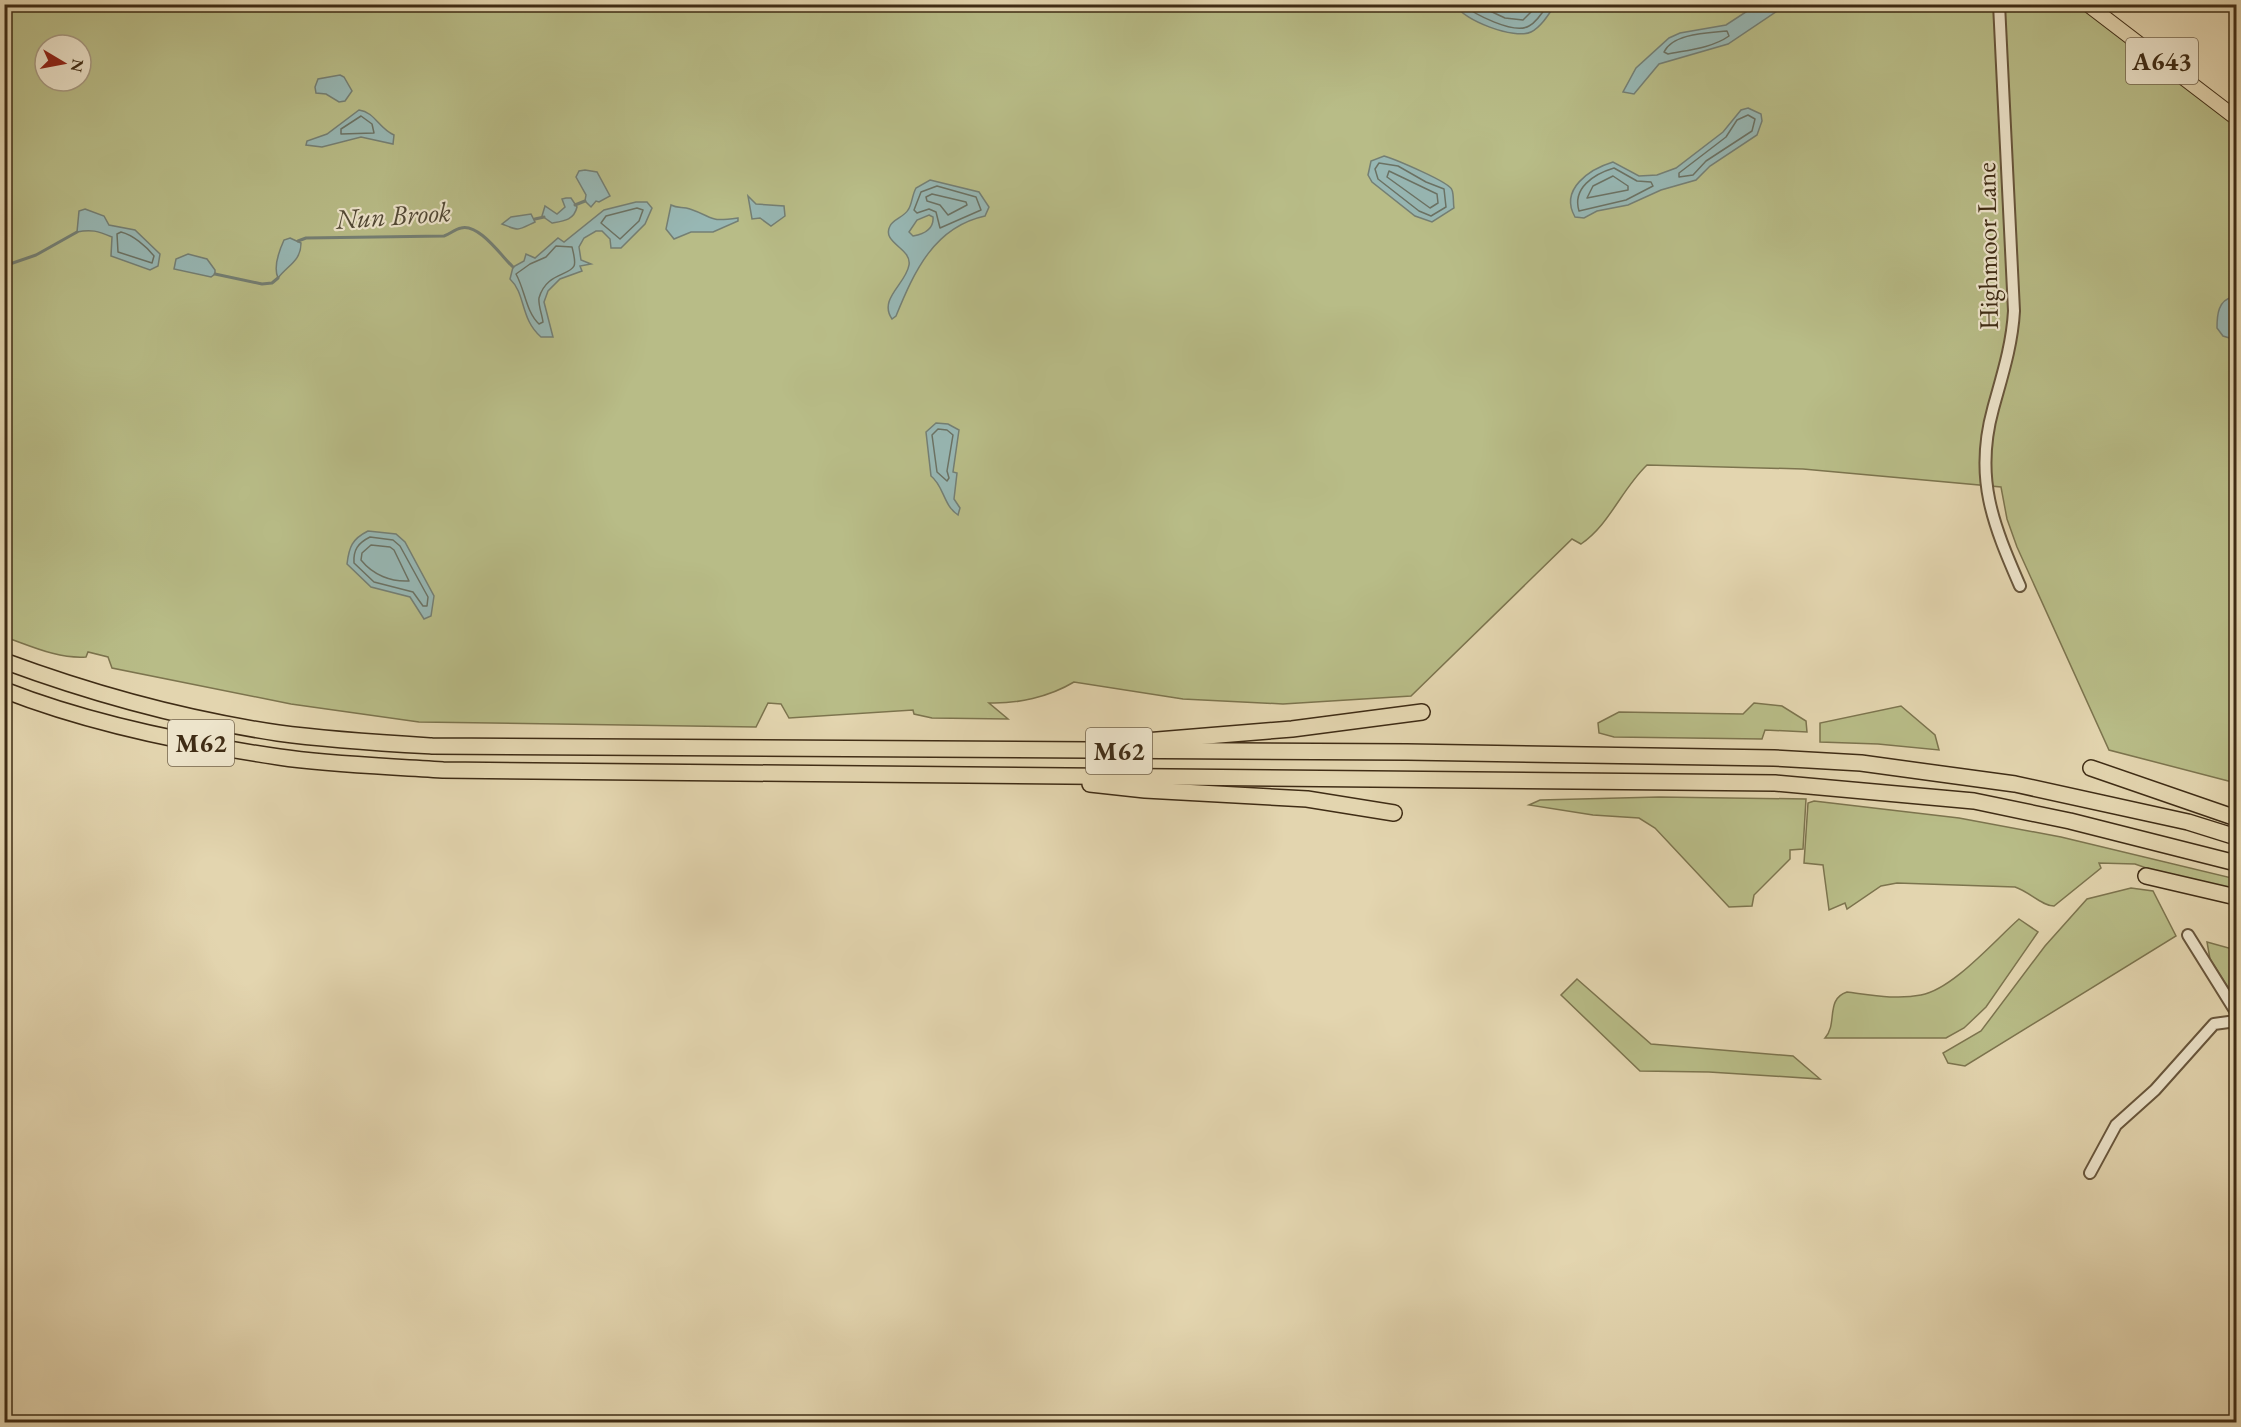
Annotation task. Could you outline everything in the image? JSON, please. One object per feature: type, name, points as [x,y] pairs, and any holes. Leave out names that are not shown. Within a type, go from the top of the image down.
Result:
[{"type":"highway","name":"M62","points":[[4,661],[151,708],[279,733],[359,741],[432,746],[1419,752],[1774,758],[1861,763],[2015,784],[2188,822],[2236,837]]},
{"type":"highway","name":"M62","points":[[4,690],[27,699],[160,736],[281,758],[443,770],[1775,783],[1974,801],[2070,821],[2236,863]]},
{"type":"highway","points":[[1032,751],[1292,729],[1422,712]]},
{"type":"highway","points":[[2091,768],[2236,818]]},
{"type":"highway","points":[[1019,775],[1145,790],[1307,799],[1394,813]]},
{"type":"highway","points":[[2146,876],[2236,897]]},
{"type":"main road","name":"A643","points":[[2087,4],[2236,118]]},
{"type":"street","name":"Highmoor Lane","points":[[1999,4],[2014,311],[2013,337],[1993,411],[1984,471],[1994,526],[2020,586]]},
{"type":"street","points":[[2188,934],[2236,1012]]},
{"type":"street","points":[[2090,1173],[2116,1125],[2155,1089],[2214,1024],[2236,1021]]},
{"type":"green space","points":[[4,5],[2087,5],[2236,118],[2236,783],[2109,750],[2017,547],[2007,519],[2001,487],[1803,469],[1647,465],[1591,536],[1581,544],[1572,539],[1411,696],[1283,704],[1183,699],[1074,682],[1054,692],[1033,698],[989,703],[1008,719],[932,718],[914,714],[913,710],[789,718],[781,704],[768,703],[756,727],[419,722],[291,704],[112,668],[108,657],[88,652],[86,657],[76,657],[45,651],[5,637]]},
{"type":"green space","points":[[1754,703],[1782,706],[1806,721],[1807,732],[1765,730],[1762,739],[1614,737],[1599,733],[1598,723],[1619,712],[1743,714]]},
{"type":"green space","points":[[1901,706],[1935,735],[1939,750],[1878,744],[1820,742],[1820,723]]},
{"type":"green space","points":[[1659,797],[1806,799],[1803,849],[1790,850],[1790,859],[1754,895],[1752,906],[1729,907],[1655,828],[1639,818],[1593,815],[1529,805],[1540,800]]},
{"type":"green space","points":[[1814,801],[1959,818],[2061,837],[2236,879],[2236,891],[2172,877],[2135,864],[2099,863],[2101,868],[2054,906],[2045,904],[2015,887],[1897,883],[1881,886],[1847,909],[1845,903],[1829,910],[1823,865],[1804,863],[1808,803]]},
{"type":"green space","points":[[2131,888],[2153,891],[2176,936],[1965,1066],[1948,1063],[1943,1053],[1981,1031],[2045,946],[2087,899]]},
{"type":"green space","points":[[2019,919],[2038,932],[1986,1007],[1964,1028],[1946,1038],[1825,1038],[1831,1026],[1836,1000],[1840,995],[1847,992],[1903,997],[1933,991],[1959,974]]},
{"type":"green space","points":[[2207,942],[2236,950],[2236,1000],[2210,959]]},
{"type":"green space","points":[[1577,979],[1651,1044],[1793,1056],[1820,1079],[1709,1072],[1640,1071],[1561,995]]},
{"type":"water","points":[[1758,4],[1786,5],[1728,44],[1659,64],[1634,94],[1623,92],[1636,68],[1669,38],[1680,33],[1726,25]]},
{"type":"water","points":[[1456,5],[1555,5],[1538,27],[1523,34],[1502,31],[1478,22],[1460,11]]},
{"type":"water","points":[[340,75],[344,77],[352,91],[345,101],[339,102],[326,94],[316,93],[315,87],[318,79]]},
{"type":"water","points":[[1748,108],[1761,114],[1762,121],[1757,135],[1710,166],[1696,180],[1661,190],[1628,205],[1597,211],[1584,218],[1575,217],[1571,207],[1571,198],[1574,189],[1587,175],[1613,162],[1639,176],[1657,175],[1676,168],[1723,132],[1741,110]]},
{"type":"water","points":[[359,110],[369,114],[384,129],[394,135],[393,144],[361,137],[322,147],[306,145],[307,141],[327,134]]},
{"type":"water","points":[[1384,156],[1421,171],[1449,186],[1453,192],[1454,208],[1432,222],[1415,216],[1372,182],[1368,175],[1371,161]]},
{"type":"water","points":[[579,171],[597,172],[610,196],[599,202],[596,201],[591,207],[585,201],[586,195],[576,177]]},
{"type":"water","points":[[930,180],[979,192],[989,207],[985,216],[952,230],[939,241],[919,268],[896,316],[892,319],[888,305],[907,272],[909,259],[888,232],[891,224],[909,208],[916,188]],"holes":[[[929,215],[933,217],[932,225],[924,232],[913,236],[909,232],[917,220]]]},
{"type":"water","points":[[748,196],[756,204],[784,206],[785,216],[771,226],[760,218],[752,219]]},
{"type":"water","points":[[571,198],[577,207],[574,215],[552,223],[542,216],[545,206],[557,214],[565,207],[562,199]]},
{"type":"water","points":[[636,202],[647,202],[652,208],[645,224],[621,248],[611,248],[610,239],[602,231],[596,231],[584,238],[579,247],[581,260],[591,264],[580,266],[582,271],[560,279],[548,291],[544,302],[553,337],[541,337],[534,330],[526,315],[519,292],[510,279],[513,267],[524,261],[526,254],[535,258],[558,238],[564,242],[604,210]]},
{"type":"water","points":[[671,205],[687,208],[712,218],[721,220],[738,218],[738,221],[713,232],[691,232],[674,239],[666,229]]},
{"type":"water","points":[[85,209],[104,216],[109,225],[135,230],[160,254],[158,266],[150,270],[111,256],[112,237],[103,233],[77,232],[79,211]]},
{"type":"water","points":[[531,214],[535,222],[521,228],[515,229],[502,224],[511,217]]},
{"type":"water","points":[[290,238],[301,243],[299,254],[278,278],[276,264],[279,254],[284,240]]},
{"type":"water","points":[[188,254],[207,259],[215,270],[215,274],[211,277],[174,269],[176,259]]},
{"type":"water","points":[[2233,297],[2236,299],[2236,340],[2223,336],[2217,328],[2221,305]]},
{"type":"water","points":[[936,423],[948,424],[959,430],[953,472],[957,473],[954,499],[960,508],[958,515],[949,506],[939,485],[931,476],[926,432]]},
{"type":"water","points":[[368,531],[396,534],[405,542],[434,596],[431,616],[424,619],[410,597],[371,587],[347,564],[352,544]]},
{"type":"waterway","points":[[575,205],[585,201]]},
{"type":"waterway","points":[[535,219],[544,217]]},
{"type":"waterway","name":"Nun Brook","points":[[298,241],[306,238],[444,236],[459,229],[468,228],[490,242],[513,267]]},
{"type":"waterway","name":"Nun Brook","points":[[4,266],[36,255],[77,232]]},
{"type":"waterway","name":"Nun Brook","points":[[215,274],[262,284],[272,283],[278,278]]}]
